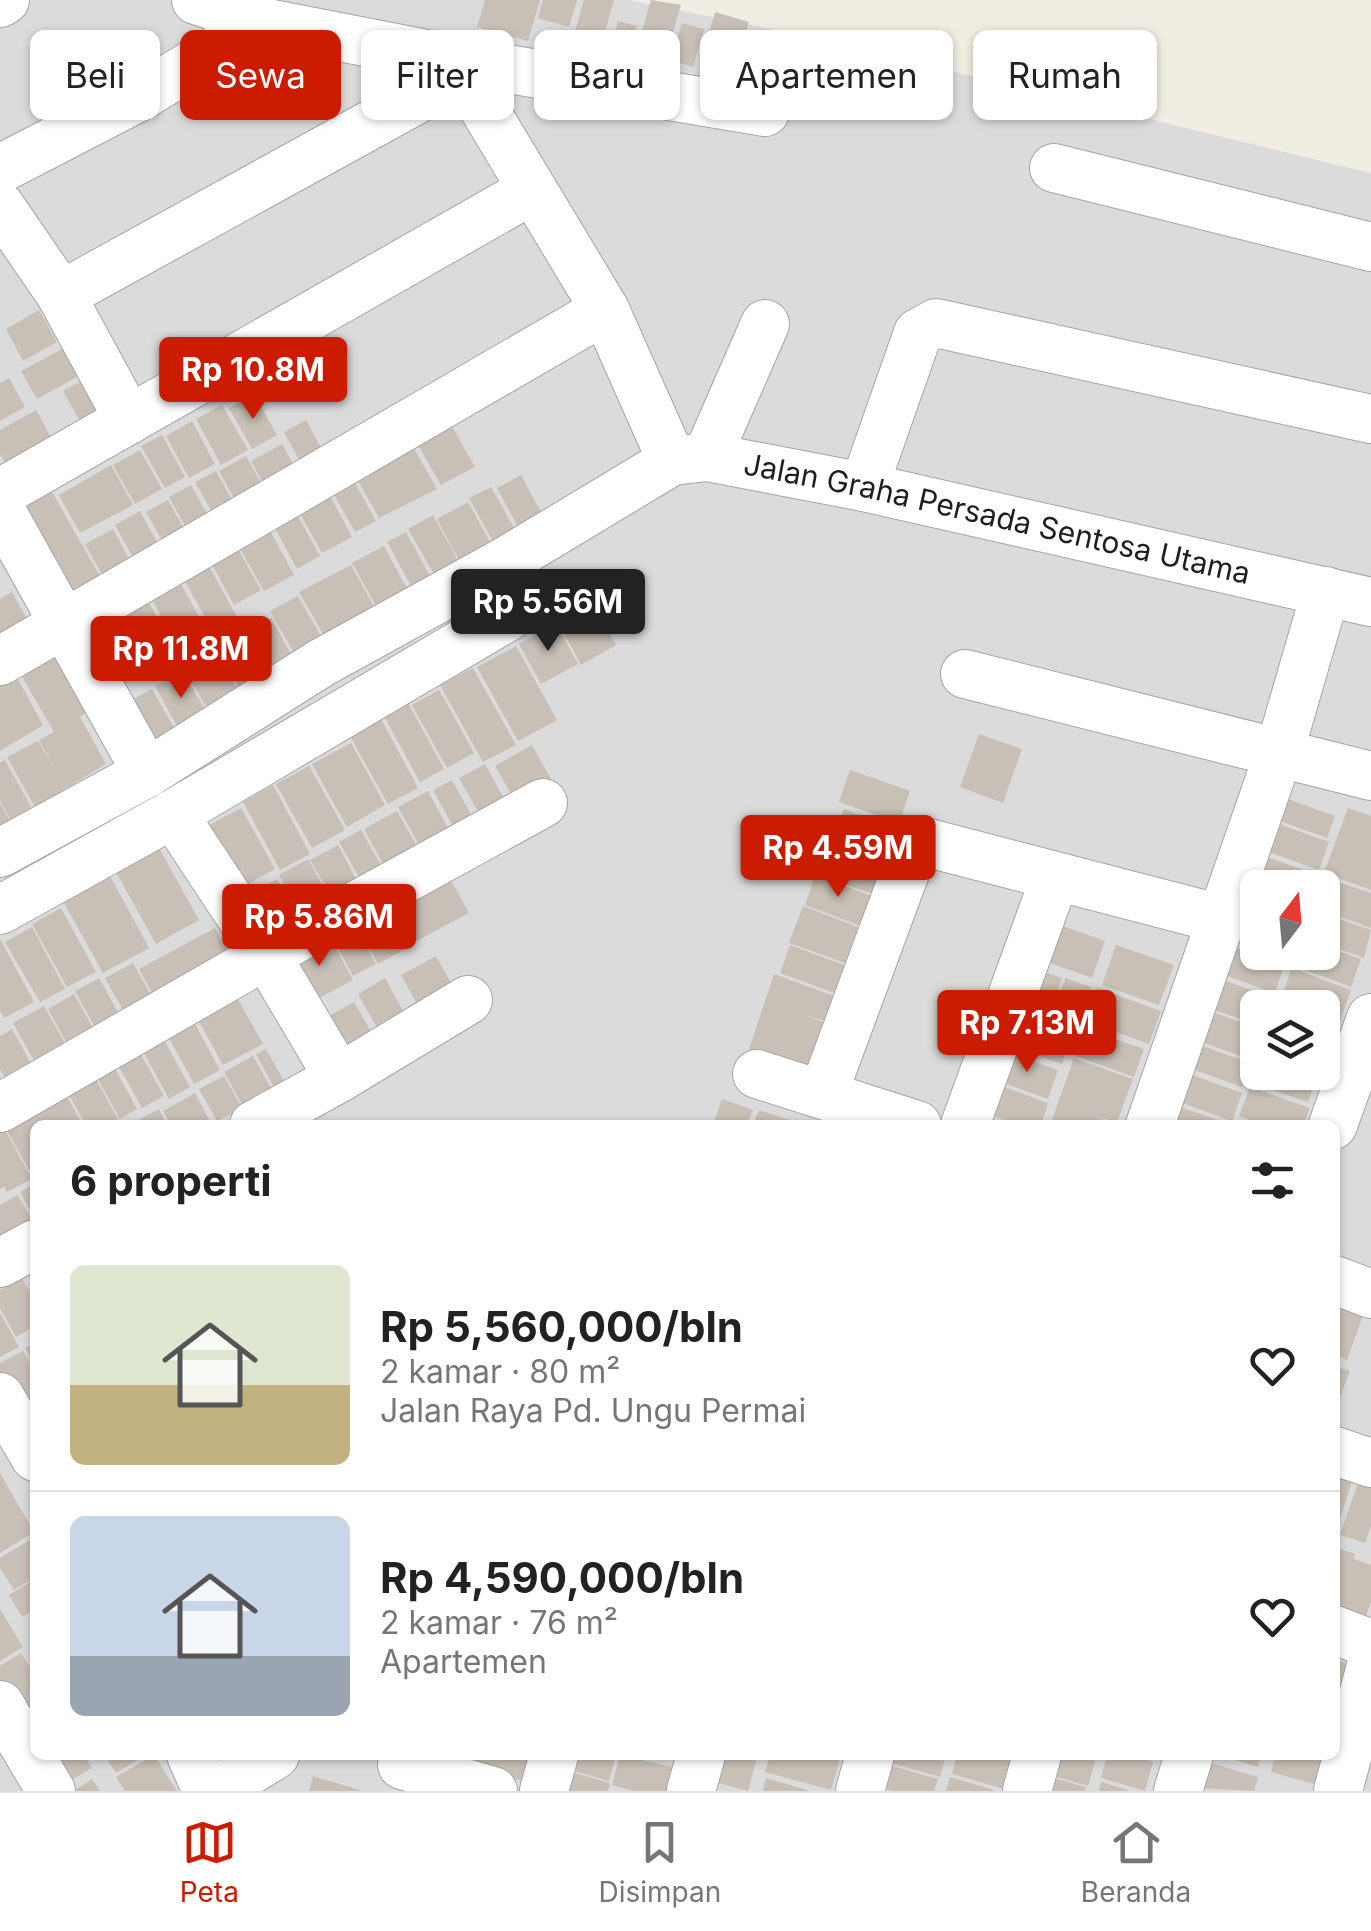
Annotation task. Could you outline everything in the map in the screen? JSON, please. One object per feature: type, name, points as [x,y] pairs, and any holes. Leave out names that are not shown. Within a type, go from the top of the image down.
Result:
[{"type":"street","points":[[196,0],[262,22],[361,44]]},
{"type":"street","points":[[0,169],[141,96],[262,22]]},
{"type":"street","points":[[514,75],[700,103]]},
{"type":"street","points":[[61,296],[378,120]]},
{"type":"street","points":[[496,120],[532,190],[689,459]]},
{"type":"street","points":[[1054,168],[1371,247]]},
{"type":"street","points":[[0,493],[532,190]]},
{"type":"street","points":[[0,206],[61,296],[129,420]]},
{"type":"street","points":[[0,662],[604,310]]},
{"type":"street","points":[[864,486],[918,334],[936,322],[1371,419]]},
{"type":"street","points":[[0,852],[147,773],[322,662],[628,489],[689,459],[766,324]]},
{"type":"street","name":"Jalan Graha Persada Sentosa Utama","points":[[689,459],[864,486],[1349,597]]},
{"type":"street","points":[[0,509],[147,773]]},
{"type":"street","points":[[0,910],[173,814],[509,616],[512,600],[506,561]]},
{"type":"street","points":[[1152,1120],[1279,753],[1349,597]]},
{"type":"street","points":[[964,674],[1371,776]]},
{"type":"street","points":[[0,1108],[266,954],[543,803]]},
{"type":"street","points":[[173,814],[266,954],[339,1078]]},
{"type":"street","points":[[823,1094],[917,840],[1221,918]]},
{"type":"street","points":[[967,1120],[1056,878]]},
{"type":"street","points":[[263,1120],[468,1000]]},
{"type":"street","points":[[1336,1120],[1371,1018]]},
{"type":"street","points":[[757,1074],[902,1120]]},
{"type":"street","points":[[0,1263],[30,1247]]},
{"type":"street","points":[[1340,1282],[1371,1294]]},
{"type":"street","points":[[1340,1453],[1371,1463]]},
{"type":"street","points":[[1340,1632],[1371,1644]]},
{"type":"street","points":[[1338,1791],[1371,1666]]},
{"type":"street","points":[[7,1732],[51,1791]]},
{"type":"street","points":[[193,1760],[207,1791]]},
{"type":"street","points":[[216,1791],[267,1760]]},
{"type":"street","points":[[544,1791],[553,1760]]},
{"type":"street","points":[[691,1791],[700,1760]]},
{"type":"street","points":[[860,1791],[869,1760]]},
{"type":"street","points":[[1027,1791],[1036,1760]]},
{"type":"street","points":[[1178,1791],[1187,1760]]},
{"type":"street","points":[[400,1770],[494,1791]]},
{"type":"shaded area","points":[[0,0],[629,0],[775,30],[700,30],[700,120],[953,120],[953,72],[973,76],[973,120],[1153,120],[1371,173],[1371,1791],[0,1791]]},
{"type":"building","points":[[485,0],[540,0],[528,41],[514,37],[514,30],[477,27]]},
{"type":"building","points":[[543,0],[577,0],[569,27],[538,18]]},
{"type":"building","points":[[584,0],[614,0],[605,30],[575,30]]},
{"type":"building","points":[[651,0],[681,5],[674,30],[642,30]]},
{"type":"building","points":[[715,12],[749,22],[747,30],[710,30]]},
{"type":"building","points":[[618,21],[637,26],[636,30],[615,30]]},
{"type":"building","points":[[682,23],[704,29],[700,30],[693,67],[680,63]]},
{"type":"building","points":[[39,310],[57,342],[23,361],[6,329]]},
{"type":"building","points":[[66,347],[82,374],[37,399],[21,371]]},
{"type":"building","points":[[91,376],[117,422],[89,437],[63,391]]},
{"type":"building","points":[[9,378],[25,407],[0,421],[0,383]]},
{"type":"building","points":[[254,394],[277,435],[252,449],[229,408]]},
{"type":"building","points":[[222,405],[248,450],[221,465],[196,419]]},
{"type":"building","points":[[36,410],[58,450],[12,476],[0,454],[0,430]]},
{"type":"building","points":[[446,416],[475,467],[441,485],[412,435]]},
{"type":"building","points":[[306,420],[328,461],[306,472],[284,432]]},
{"type":"building","points":[[192,421],[215,464],[189,478],[166,436]]},
{"type":"building","points":[[162,435],[185,477],[165,488],[141,446]]},
{"type":"building","points":[[409,440],[437,489],[379,518],[353,472]]},
{"type":"building","points":[[282,444],[299,475],[268,492],[251,461]]},
{"type":"building","points":[[140,450],[162,489],[135,504],[113,465]]},
{"type":"building","points":[[246,456],[266,492],[239,507],[219,471]]},
{"type":"building","points":[[111,465],[133,505],[80,533],[59,495]]},
{"type":"building","points":[[216,471],[237,509],[217,521],[195,482]]},
{"type":"building","points":[[349,473],[376,521],[355,532],[328,484]]},
{"type":"building","points":[[521,475],[548,525],[524,538],[497,488]]},
{"type":"building","points":[[191,485],[211,521],[189,533],[169,497]]},
{"type":"building","points":[[325,486],[352,537],[322,553],[294,503]]},
{"type":"building","points":[[491,487],[522,542],[500,554],[469,498]]},
{"type":"building","points":[[52,492],[106,587],[61,612],[8,516]]},
{"type":"building","points":[[168,500],[190,540],[168,551],[146,512]]},
{"type":"building","points":[[468,502],[495,551],[463,568],[437,519]]},
{"type":"building","points":[[294,509],[320,556],[297,569],[271,521]]},
{"type":"building","points":[[140,511],[164,555],[139,568],[115,525]]},
{"type":"building","points":[[433,515],[462,568],[438,581],[408,529]]},
{"type":"building","points":[[266,523],[294,575],[264,591],[235,540]]},
{"type":"building","points":[[113,529],[136,572],[109,587],[85,544]]},
{"type":"building","points":[[406,532],[435,585],[416,595],[387,542]]},
{"type":"building","points":[[233,540],[261,590],[234,605],[207,555]]},
{"type":"building","points":[[384,546],[413,600],[382,617],[352,563]]},
{"type":"building","points":[[205,559],[237,617],[212,630],[180,572]]},
{"type":"building","points":[[351,565],[378,614],[327,641],[299,592]]},
{"type":"building","points":[[176,575],[208,633],[179,649],[147,590]]},
{"type":"building","points":[[12,592],[34,632],[0,651],[0,599]]},
{"type":"building","points":[[144,594],[176,651],[138,671],[107,614]]},
{"type":"building","points":[[298,596],[327,647],[299,662],[270,611]]},
{"type":"building","points":[[593,605],[616,645],[581,665],[559,624]]},
{"type":"building","points":[[271,618],[296,663],[242,693],[217,648]]},
{"type":"building","points":[[556,624],[578,664],[541,684],[519,644]]},
{"type":"building","points":[[516,646],[557,720],[518,741],[477,667]]},
{"type":"building","points":[[216,651],[241,696],[209,712],[184,668]]},
{"type":"building","points":[[55,654],[87,712],[80,717],[106,764],[35,807],[7,757],[38,741],[56,770],[39,740],[54,732],[20,673]]},
{"type":"building","points":[[473,668],[516,745],[483,762],[440,685]]},
{"type":"building","points":[[183,671],[208,715],[179,730],[155,686]]},
{"type":"building","points":[[15,674],[43,725],[0,751],[0,683]]},
{"type":"building","points":[[152,689],[177,733],[140,753],[115,709]]},
{"type":"building","points":[[439,690],[474,753],[447,768],[412,705]]},
{"type":"building","points":[[408,703],[444,769],[420,782],[384,716]]},
{"type":"building","points":[[381,719],[418,788],[388,804],[350,736]]},
{"type":"building","points":[[979,734],[1022,749],[1003,803],[960,787]]},
{"type":"building","points":[[351,743],[385,805],[347,827],[312,764]]},
{"type":"building","points":[[532,745],[552,781],[515,801],[495,766]]},
{"type":"building","points":[[5,760],[31,807],[10,819],[0,800],[0,762]]},
{"type":"building","points":[[485,764],[509,808],[484,822],[459,778]]},
{"type":"building","points":[[309,766],[345,830],[312,848],[276,784]]},
{"type":"building","points":[[850,770],[910,791],[899,823],[839,802]]},
{"type":"building","points":[[452,780],[474,820],[455,830],[433,790]]},
{"type":"building","points":[[273,785],[310,854],[280,870],[243,802]]},
{"type":"building","points":[[428,791],[452,836],[423,852],[398,807]]},
{"type":"building","points":[[1285,798],[1335,816],[1327,838],[1277,820]]},
{"type":"building","points":[[0,803],[10,821],[0,826]]},
{"type":"building","points":[[241,808],[275,869],[239,889],[204,828]]},
{"type":"building","points":[[1348,808],[1371,816],[1371,890],[1340,879],[1340,870],[1325,870]]},
{"type":"building","points":[[844,809],[898,829],[888,857],[833,838]]},
{"type":"building","points":[[397,811],[423,857],[389,875],[364,829]]},
{"type":"building","points":[[1276,823],[1329,842],[1319,870],[1266,851]]},
{"type":"building","points":[[361,830],[386,874],[364,886],[339,842]]},
{"type":"building","points":[[830,842],[885,862],[873,894],[819,875]]},
{"type":"building","points":[[338,845],[362,890],[336,904],[310,860]]},
{"type":"building","points":[[159,848],[199,920],[156,944],[116,872]]},
{"type":"building","points":[[1264,856],[1304,870],[1259,870]]},
{"type":"building","points":[[308,859],[335,907],[306,923],[279,875]]},
{"type":"building","points":[[448,875],[469,913],[409,945],[387,905]]},
{"type":"building","points":[[815,875],[872,896],[861,926],[805,905]]},
{"type":"building","points":[[110,876],[149,948],[103,973],[63,901]]},
{"type":"building","points":[[277,879],[303,926],[269,944],[244,897]]},
{"type":"building","points":[[1340,882],[1371,893],[1371,928],[1340,917]]},
{"type":"building","points":[[803,906],[858,927],[845,963],[789,943]]},
{"type":"building","points":[[386,907],[408,947],[378,964],[356,924]]},
{"type":"building","points":[[61,908],[96,972],[67,987],[32,924]]},
{"type":"building","points":[[1237,918],[1240,919],[1240,943],[1229,939]]},
{"type":"building","points":[[1340,919],[1371,930],[1364,958],[1340,949]]},
{"type":"building","points":[[352,921],[376,964],[353,976],[330,933]]},
{"type":"building","points":[[1060,925],[1105,941],[1092,978],[1047,962]]},
{"type":"building","points":[[32,927],[65,989],[40,1002],[5,942]]},
{"type":"building","points":[[215,928],[232,959],[156,1000],[139,969]]},
{"type":"building","points":[[329,936],[353,980],[310,1003],[286,959]]},
{"type":"building","points":[[0,939],[34,1002],[4,1018],[0,1011]]},
{"type":"building","points":[[790,945],[847,966],[837,994],[780,973]]},
{"type":"building","points":[[1116,945],[1174,965],[1159,1005],[1102,985]]},
{"type":"building","points":[[1229,945],[1240,949],[1240,970],[1283,970],[1276,990],[1219,973]]},
{"type":"building","points":[[1340,951],[1361,959],[1351,987],[1305,970],[1340,970]]},
{"type":"building","points":[[436,956],[456,992],[421,1011],[401,975]]},
{"type":"building","points":[[133,963],[155,1002],[127,1017],[105,978]]},
{"type":"building","points":[[1038,970],[1062,978],[1048,1017],[1025,1008]]},
{"type":"building","points":[[1291,970],[1297,970],[1351,990],[1341,1018],[1340,990],[1284,990]]},
{"type":"building","points":[[774,974],[837,997],[829,1022],[804,1015],[831,1025],[809,1081],[746,1058]]},
{"type":"building","points":[[1213,976],[1251,990],[1240,990],[1240,1019],[1202,1006]]},
{"type":"building","points":[[99,978],[124,1023],[100,1036],[75,991]]},
{"type":"building","points":[[385,978],[407,1018],[380,1033],[358,994]]},
{"type":"building","points":[[1065,978],[1091,987],[1077,1025],[1051,1016]]},
{"type":"building","points":[[1097,988],[1161,1011],[1149,1044],[1085,1021]]},
{"type":"building","points":[[74,994],[98,1037],[71,1051],[48,1009]]},
{"type":"building","points":[[235,994],[263,1044],[223,1065],[196,1016]]},
{"type":"building","points":[[354,1002],[373,1035],[332,1057],[314,1024]]},
{"type":"building","points":[[44,1006],[69,1051],[38,1068],[13,1023]]},
{"type":"building","points":[[1198,1007],[1240,1022],[1240,1056],[1188,1037]]},
{"type":"building","points":[[1024,1013],[1074,1031],[1062,1064],[1012,1047]]},
{"type":"building","points":[[194,1022],[220,1070],[194,1084],[168,1036]]},
{"type":"building","points":[[12,1029],[35,1071],[9,1084],[0,1069],[0,1036]]},
{"type":"building","points":[[1086,1029],[1144,1049],[1134,1077],[1075,1056]]},
{"type":"building","points":[[164,1040],[190,1087],[169,1099],[143,1051]]},
{"type":"building","points":[[1192,1042],[1240,1059],[1240,1086],[1184,1066]]},
{"type":"building","points":[[266,1049],[284,1081],[274,1087],[256,1054]]},
{"type":"building","points":[[1005,1052],[1058,1070],[1048,1099],[995,1080]]},
{"type":"building","points":[[140,1053],[164,1096],[142,1108],[118,1065]]},
{"type":"building","points":[[253,1056],[273,1092],[244,1108],[224,1072]]},
{"type":"building","points":[[1074,1058],[1133,1079],[1118,1120],[1088,1114],[1105,1120],[1052,1120]]},
{"type":"building","points":[[114,1067],[137,1109],[120,1119],[96,1076]]},
{"type":"building","points":[[1184,1072],[1242,1093],[1232,1120],[1174,1100]]},
{"type":"building","points":[[224,1076],[242,1108],[216,1120],[199,1089]]},
{"type":"building","points":[[95,1078],[118,1119],[83,1120],[68,1093]]},
{"type":"building","points":[[993,1083],[1048,1103],[1043,1120],[1005,1120],[982,1112]]},
{"type":"building","points":[[63,1090],[80,1120],[30,1120],[30,1172],[3,1123]]},
{"type":"building","points":[[1249,1090],[1310,1108],[1305,1120],[1250,1120],[1239,1116]]},
{"type":"building","points":[[1273,1090],[1312,1090],[1308,1102]]},
{"type":"building","points":[[195,1093],[209,1120],[168,1120],[163,1111]]},
{"type":"building","points":[[722,1099],[753,1110],[749,1120],[715,1120]]},
{"type":"building","points":[[1169,1103],[1218,1120],[1164,1120]]},
{"type":"building","points":[[159,1109],[164,1120],[138,1120]]},
{"type":"building","points":[[759,1110],[789,1120],[755,1120]]},
{"type":"building","points":[[0,1121],[30,1180],[7,1192],[4,1187],[0,1189]]},
{"type":"building","points":[[30,1187],[30,1211],[20,1192]]},
{"type":"building","points":[[18,1195],[30,1216],[30,1229],[7,1248],[0,1235],[0,1205]]},
{"type":"building","points":[[22,1278],[30,1292],[30,1329],[16,1337],[0,1308],[0,1290]]},
{"type":"building","points":[[1340,1297],[1366,1307],[1347,1360],[1340,1358]]},
{"type":"building","points":[[0,1313],[19,1347],[0,1357]]},
{"type":"building","points":[[23,1351],[30,1364],[30,1400],[11,1410],[0,1390],[0,1363]]},
{"type":"building","points":[[1340,1368],[1350,1371],[1340,1398]]},
{"type":"building","points":[[1340,1471],[1354,1475],[1340,1519]]},
{"type":"building","points":[[0,1473],[30,1525],[30,1534],[0,1553]]},
{"type":"building","points":[[1360,1477],[1371,1480],[1371,1526],[1365,1543],[1340,1535]]},
{"type":"building","points":[[30,1540],[30,1580],[14,1590],[0,1568],[0,1558]]},
{"type":"building","points":[[1340,1549],[1371,1565],[1371,1602],[1366,1616],[1340,1607]]},
{"type":"building","points":[[30,1582],[30,1612],[22,1617],[9,1595]]},
{"type":"building","points":[[0,1609],[23,1647],[0,1661]]},
{"type":"building","points":[[21,1653],[30,1667],[30,1719],[17,1727],[0,1699],[24,1684],[0,1697],[0,1666]]},
{"type":"building","points":[[1340,1661],[1359,1667],[1352,1693],[1340,1689]]},
{"type":"building","points":[[46,1760],[87,1760],[92,1768],[59,1787]]},
{"type":"building","points":[[107,1760],[137,1760],[116,1773]]},
{"type":"building","points":[[145,1760],[157,1760],[177,1791],[125,1791],[116,1777]]},
{"type":"building","points":[[470,1760],[529,1760],[523,1781],[468,1766]]},
{"type":"building","points":[[562,1760],[615,1760],[609,1781],[560,1767]]},
{"type":"building","points":[[619,1760],[642,1760],[677,1768],[670,1791],[633,1791],[612,1785]]},
{"type":"building","points":[[705,1760],[756,1760],[748,1791],[700,1778]]},
{"type":"building","points":[[769,1760],[840,1760],[831,1790],[765,1772]]},
{"type":"building","points":[[883,1760],[945,1760],[940,1777]]},
{"type":"building","points":[[956,1760],[1012,1761],[1004,1789],[952,1774]]},
{"type":"building","points":[[1040,1760],[1096,1760],[1088,1786],[1037,1771]]},
{"type":"building","points":[[1106,1760],[1153,1762],[1145,1791],[1101,1778]]},
{"type":"building","points":[[1235,1760],[1260,1760],[1258,1767]]},
{"type":"building","points":[[1274,1760],[1329,1760],[1321,1786],[1271,1772]]},
{"type":"building","points":[[878,1762],[938,1779],[934,1791],[893,1791],[871,1785]]},
{"type":"building","points":[[1207,1762],[1258,1777],[1254,1791],[1199,1788]]},
{"type":"building","points":[[561,1769],[610,1783],[608,1791],[555,1791]]},
{"type":"building","points":[[1037,1773],[1086,1787],[1085,1791],[1032,1791]]},
{"type":"building","points":[[313,1776],[360,1790],[360,1791],[309,1791]]},
{"type":"building","points":[[950,1777],[994,1790],[994,1791],[946,1791]]},
{"type":"building","points":[[766,1778],[807,1790],[807,1791],[763,1791]]},
{"type":"building","points":[[92,1779],[100,1791],[73,1791]]},
{"type":"building","points":[[1101,1782],[1128,1790],[1128,1791],[1099,1791]]}]
